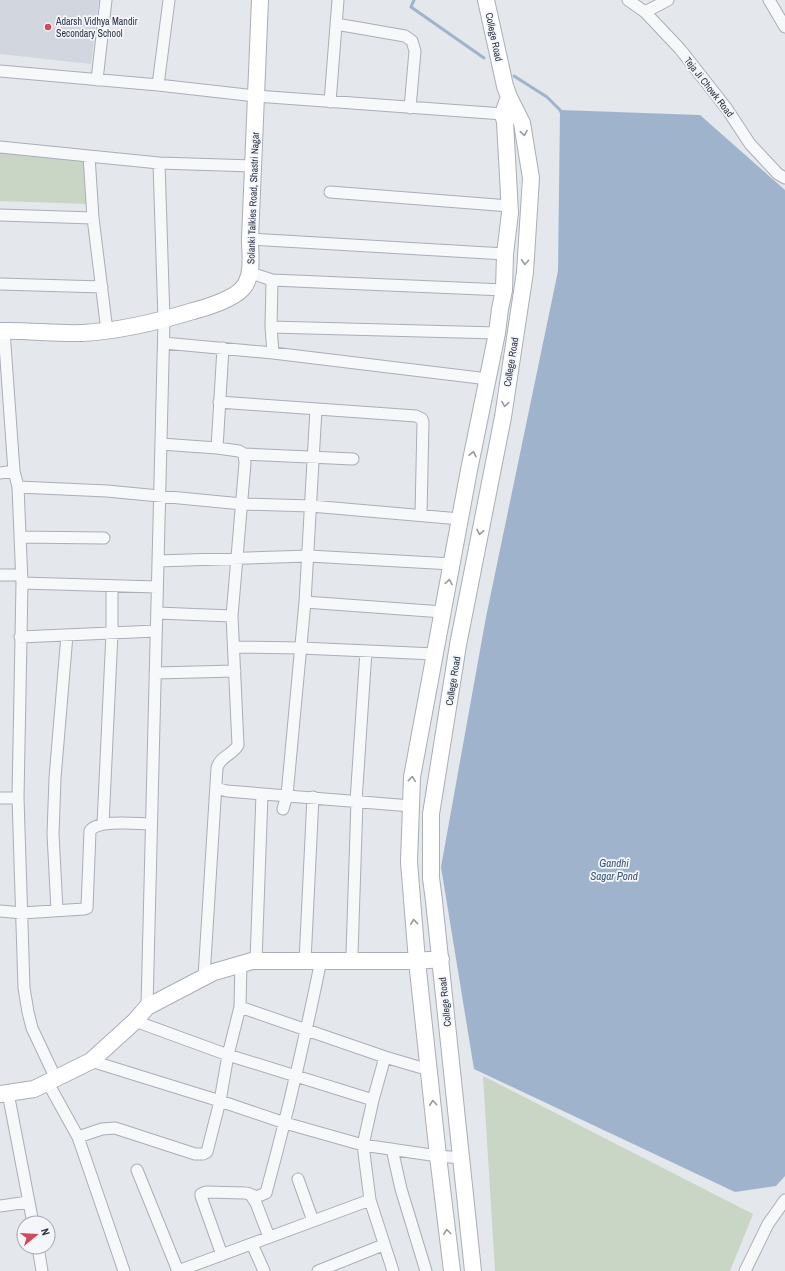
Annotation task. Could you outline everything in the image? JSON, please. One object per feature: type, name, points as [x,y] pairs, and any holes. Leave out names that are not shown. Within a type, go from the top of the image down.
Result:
[{"type":"main road","name":"Solanki Talkies Road, Shastri Nagar","points":[[2,331],[80,333],[107,331],[164,320],[203,308],[228,298],[242,289],[251,274],[250,239],[260,0]]},
{"type":"main road","name":"College Road","points":[[473,1271],[441,959],[431,878],[431,814],[458,645],[503,417],[525,272],[531,178],[522,123],[508,97],[486,0]]},
{"type":"main road","name":"College Road","points":[[449,1270],[417,961],[409,862],[412,777],[460,519],[497,334],[504,290],[505,254],[510,206],[505,122],[503,114],[508,97]]},
{"type":"main road","points":[[4,1093],[34,1089],[91,1061],[135,1021],[147,1007],[214,972],[249,963],[305,960],[417,961],[441,959]]},
{"type":"street","points":[[96,80],[106,0]]},
{"type":"street","points":[[158,85],[169,0]]},
{"type":"street","points":[[330,102],[338,0]]},
{"type":"street","name":"Teja Ji Chowk Road","points":[[628,0],[645,12],[680,49],[727,109],[750,144],[778,174],[785,178]]},
{"type":"street","points":[[645,12],[668,0]]},
{"type":"street","points":[[769,0],[785,27]]},
{"type":"street","points":[[336,24],[405,36],[412,41],[415,51],[410,108]]},
{"type":"street","points":[[0,71],[158,85],[256,96],[503,114]]},
{"type":"street","points":[[0,147],[159,163],[253,166]]},
{"type":"street","points":[[89,156],[93,218],[107,331]]},
{"type":"street","points":[[147,1007],[164,343],[159,163]]},
{"type":"street","points":[[330,192],[510,206]]},
{"type":"street","points":[[0,215],[93,218]]},
{"type":"street","points":[[250,239],[505,254]]},
{"type":"street","points":[[251,274],[272,280],[504,290]]},
{"type":"street","points":[[272,280],[270,327],[273,353]]},
{"type":"street","points":[[0,284],[102,287]]},
{"type":"street","points":[[270,327],[497,334]]},
{"type":"street","points":[[2,331],[14,471],[18,487],[22,579],[18,798],[24,988],[32,1028],[52,1081],[78,1137],[124,1271]]},
{"type":"street","points":[[164,343],[273,353],[488,379]]},
{"type":"street","points":[[217,448],[223,348]]},
{"type":"street","points":[[220,402],[416,416],[422,419],[421,515]]},
{"type":"street","points":[[283,809],[287,796],[306,602],[316,409]]},
{"type":"street","points":[[161,444],[217,448],[239,451],[244,454],[353,459]]},
{"type":"street","points":[[204,977],[218,765],[221,759],[236,750],[238,745],[232,616],[242,504],[245,463],[244,454]]},
{"type":"street","points":[[0,473],[14,471]]},
{"type":"street","points":[[18,487],[107,491],[242,504],[311,506],[460,519]]},
{"type":"street","points":[[20,537],[104,538]]},
{"type":"street","points":[[158,561],[308,556],[452,564]]},
{"type":"street","points":[[0,575],[22,579],[157,588]]},
{"type":"street","points":[[103,824],[112,633],[112,586]]},
{"type":"street","points":[[306,602],[443,612]]},
{"type":"street","points":[[157,613],[232,616]]},
{"type":"street","points":[[20,637],[156,631]]},
{"type":"street","points":[[58,910],[53,834],[55,778],[67,635]]},
{"type":"street","points":[[234,647],[301,648],[435,654]]},
{"type":"street","points":[[352,954],[356,801],[366,651]]},
{"type":"street","points":[[155,673],[235,671]]},
{"type":"street","points":[[216,788],[226,791],[411,806]]},
{"type":"street","points":[[78,1137],[102,1129],[115,1128],[196,1154],[203,1154],[207,1152],[220,1101],[228,1055],[249,963],[262,794]]},
{"type":"street","points":[[305,960],[313,797]]},
{"type":"street","points":[[0,798],[18,798]]},
{"type":"street","points":[[0,911],[22,913],[87,908],[90,831],[92,827],[103,824],[152,824]]},
{"type":"street","points":[[222,1255],[201,1194],[206,1192],[245,1193],[256,1197],[266,1193],[285,1123],[307,1030],[321,960]]},
{"type":"street","points":[[240,1007],[385,1057],[429,1070]]},
{"type":"street","points":[[135,1021],[228,1055],[373,1100]]},
{"type":"street","points":[[385,1057],[373,1100],[363,1145],[370,1200],[393,1271]]},
{"type":"street","points":[[91,1061],[285,1123],[363,1145],[462,1158]]},
{"type":"street","points":[[4,1093],[31,1215]]},
{"type":"street","points":[[392,1149],[401,1189],[426,1271]]},
{"type":"street","points":[[137,1170],[178,1271],[370,1200]]},
{"type":"street","points":[[298,1179],[313,1221]]},
{"type":"street","points":[[250,1194],[256,1203],[269,1237]]},
{"type":"street","points":[[745,1271],[768,1224],[785,1200]]},
{"type":"street","points":[[0,1206],[28,1202]]},
{"type":"street","points":[[252,1244],[264,1271]]},
{"type":"street","points":[[318,1271],[384,1245]]},
{"type":"street","points":[[39,1255],[42,1271]]},
{"type":"shaded area","name":"Adarsh Vidhya Mandir Secondary School","points":[[0,0],[99,0],[91,64],[0,54]]},
{"type":"green space","points":[[0,150],[84,155],[89,204],[0,201]]},
{"type":"green space","points":[[483,1076],[753,1214],[730,1271],[495,1271]]},
{"type":"water","name":"Gandhi Sagar Pond","points":[[560,110],[700,115],[785,190],[785,1176],[776,1186],[735,1192],[474,1069],[441,867],[486,617],[558,271]]},
{"type":"waterway","points":[[414,0],[411,7],[484,58]]},
{"type":"waterway","points":[[514,76],[547,97],[561,112]]},
{"type":"place","name":"Adarsh Vidhya Mandir Secondary School","points":[[48,27]]}]
